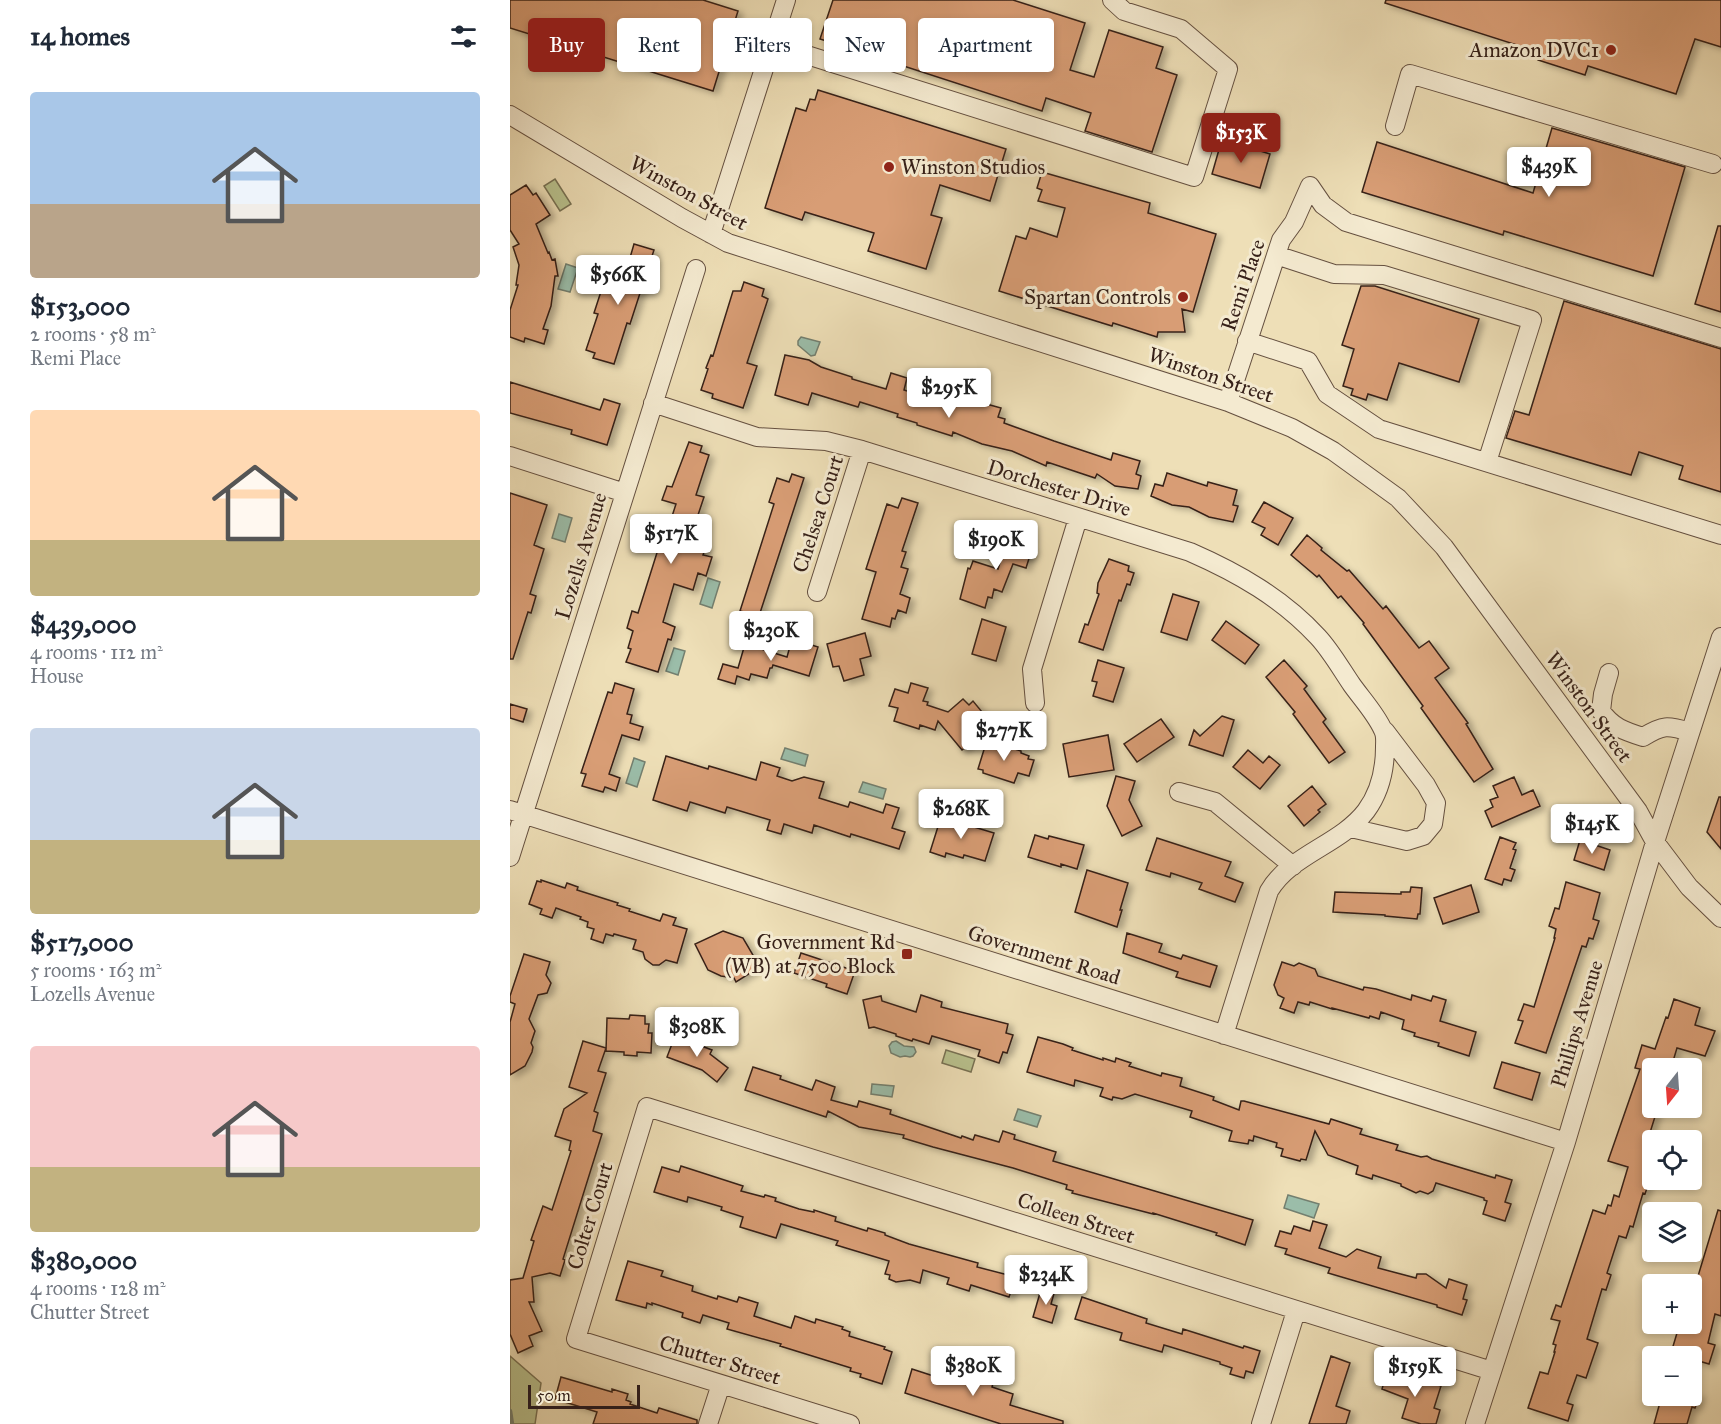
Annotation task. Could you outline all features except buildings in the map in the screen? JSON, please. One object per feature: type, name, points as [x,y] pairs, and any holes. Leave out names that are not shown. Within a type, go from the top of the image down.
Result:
[{"type":"street","points":[[780,18],[786,0]]},
{"type":"street","points":[[812,57],[1194,177],[1228,69],[1181,29],[1124,11],[1113,0]]},
{"type":"street","points":[[711,234],[763,72]]},
{"type":"street","points":[[1395,126],[1410,74],[1713,164]]},
{"type":"street","name":"Winston Street","points":[[510,115],[728,243],[1228,402],[1292,428],[1333,451],[1398,498],[1444,547],[1638,811],[1655,842],[1689,888],[1721,918]]},
{"type":"street","name":"Remi Place","points":[[1228,402],[1281,240],[1294,222],[1310,186],[1323,205],[1346,222],[1721,338]]},
{"type":"street","points":[[1276,255],[1334,273],[1384,274],[1532,320],[1487,462]]},
{"type":"street","name":"Lozells Avenue","points":[[510,857],[517,812],[625,493],[696,269]]},
{"type":"street","points":[[1247,341],[1308,361],[1327,394],[1379,429],[1721,535]]},
{"type":"street","name":"Dorchester Drive","points":[[653,403],[757,437],[826,441],[862,450],[1190,552],[1230,569],[1265,591],[1319,638],[1384,731],[1426,785],[1436,803],[1433,824],[1423,836],[1407,841],[1352,828]]},
{"type":"street","name":"Chelsea Court","points":[[817,592],[862,450]]},
{"type":"street","points":[[510,456],[625,493]]},
{"type":"street","points":[[1035,704],[1032,669],[1078,518]]},
{"type":"street","name":"Phillips Avenue","points":[[1475,1424],[1566,1142],[1655,842],[1721,637]]},
{"type":"street","points":[[1609,673],[1601,711],[1609,722],[1621,730],[1643,737],[1668,725],[1690,732]]},
{"type":"street","points":[[1224,1035],[1269,891],[1276,880],[1293,866],[1352,828],[1366,810],[1378,790],[1385,764],[1384,731]]},
{"type":"street","points":[[1179,792],[1215,802],[1293,866]]},
{"type":"street","name":"Government Road","points":[[517,812],[1566,1142]]},
{"type":"street","name":"Colleen Street","points":[[647,1107],[1491,1371]]},
{"type":"street","name":"Colter Court","points":[[576,1339],[647,1107]]},
{"type":"street","points":[[1261,1424],[1296,1311]]},
{"type":"street","name":"Chutter Street","points":[[576,1339],[850,1424]]},
{"type":"street","points":[[708,1424],[721,1384]]},
{"type":"shaded area","points":[[555,179],[571,204],[560,211],[544,186]]},
{"type":"shaded area","points":[[566,264],[578,268],[570,292],[558,289]]},
{"type":"shaded area","points":[[801,337],[820,342],[815,355],[811,356],[798,345]]},
{"type":"shaded area","points":[[559,514],[572,518],[565,542],[552,538]]},
{"type":"shaded area","points":[[708,578],[720,582],[712,608],[700,604]]},
{"type":"shaded area","points":[[674,648],[685,651],[678,675],[666,671]]},
{"type":"shaded area","points":[[785,748],[808,755],[805,766],[781,759]]},
{"type":"shaded area","points":[[634,758],[645,762],[637,787],[626,783]]},
{"type":"shaded area","points":[[863,782],[886,789],[883,799],[859,792]]},
{"type":"shaded area","points":[[896,1041],[904,1046],[914,1047],[916,1052],[910,1057],[900,1057],[891,1053],[889,1046]]},
{"type":"shaded area","points":[[946,1050],[975,1059],[971,1072],[942,1063]]},
{"type":"shaded area","points":[[872,1084],[894,1086],[892,1097],[871,1094]]},
{"type":"shaded area","points":[[1018,1109],[1041,1116],[1037,1127],[1014,1120]]},
{"type":"shaded area","points":[[1288,1195],[1319,1204],[1314,1218],[1284,1208]]},
{"type":"shaded area","points":[[510,1356],[541,1383],[535,1424],[510,1424]]},
{"type":"waterway","points":[[510,1411],[512,1424]]},
{"type":"place","name":"Amazon DVC1","points":[[1611,50]]},
{"type":"place","name":"Winston Studios","points":[[889,167]]},
{"type":"place","name":"Spartan Controls","points":[[1183,297]]},
{"type":"place","name":"Government Rd (WB) at 7500 Block","points":[[907,954]]}]
